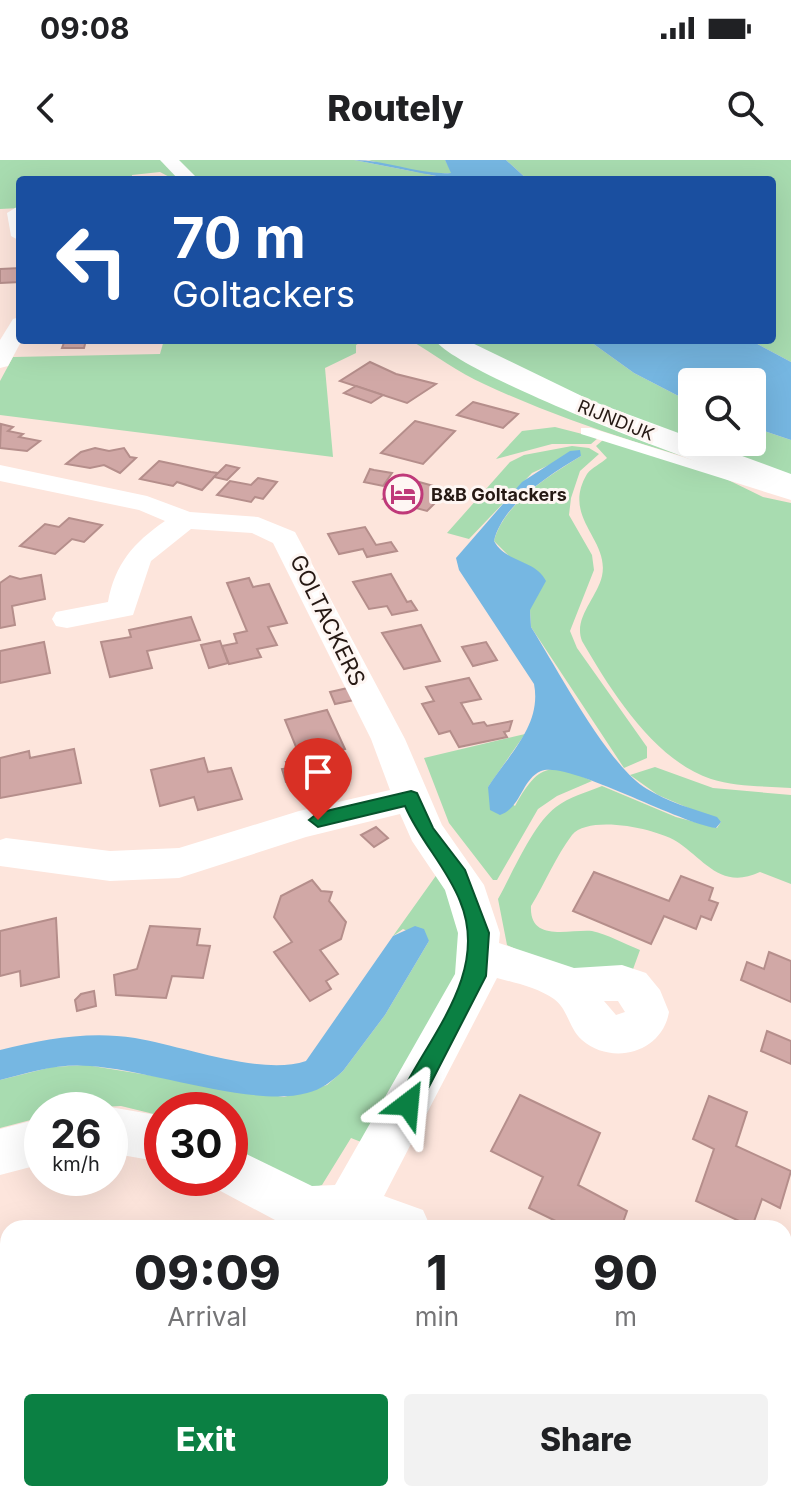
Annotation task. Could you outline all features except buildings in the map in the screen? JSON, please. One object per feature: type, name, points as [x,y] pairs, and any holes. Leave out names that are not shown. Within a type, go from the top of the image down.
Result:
[{"type":"street","points":[[169,160],[186,176]]},
{"type":"street","points":[[0,361],[16,331]]},
{"type":"street","name":"RIJNDIJK","points":[[456,344],[582,407],[791,484]]},
{"type":"street","name":"GOLTACKERS","points":[[0,473],[147,504],[185,520],[221,520],[258,525],[285,538],[294,548],[318,605],[388,739],[425,831],[464,885],[479,933],[476,976],[349,1219]]},
{"type":"street","points":[[67,619],[122,609],[126,581],[136,555],[185,520]]},
{"type":"street","points":[[6,853],[110,866],[179,863],[245,845],[299,825],[411,798]]},
{"type":"street","points":[[479,956],[519,965],[570,986]]},
{"type":"street","points":[[0,1152],[24,1146]]},
{"type":"street","points":[[248,1179],[309,1211],[349,1219]]},
{"type":"lane","name":"RIJNDIJK","points":[[586,431],[791,496]]},
{"type":"green space","points":[[0,160],[165,160],[182,176],[168,176],[160,172],[132,176],[16,176],[16,208],[0,209]]},
{"type":"green space","points":[[175,160],[354,160],[436,176],[193,176]]},
{"type":"green space","points":[[368,160],[445,160],[452,173],[423,174]]},
{"type":"green space","points":[[506,160],[791,160],[791,362],[757,344],[776,344],[776,176],[524,176]]},
{"type":"green space","points":[[163,344],[358,344],[356,353],[325,368],[333,457],[0,415],[0,381],[13,357],[160,354]]},
{"type":"green space","points":[[416,344],[451,344],[678,440],[678,455],[557,415],[475,380]]},
{"type":"green space","points":[[465,344],[594,344],[634,373],[678,396],[678,439]]},
{"type":"green space","points":[[555,427],[598,438],[591,444],[552,444],[496,459],[522,431]]},
{"type":"green space","points":[[766,432],[791,440],[791,478],[728,456],[766,456]]},
{"type":"green space","points":[[603,440],[720,476],[763,497],[791,503],[791,788],[721,782],[690,770],[636,722],[582,641],[583,616],[599,584],[603,563],[582,516],[581,489],[587,474],[607,458],[596,446]]},
{"type":"green space","points":[[572,446],[589,448],[599,454],[580,471],[571,498],[569,515],[592,555],[594,570],[570,631],[577,648],[647,747],[647,758],[624,768],[531,627],[530,610],[510,557],[494,541],[507,514],[518,502],[542,481],[581,456],[577,452],[532,473],[469,539],[447,533],[510,462],[524,455]]},
{"type":"green space","points":[[681,456],[717,456],[786,485]]},
{"type":"green space","points":[[525,734],[488,787],[515,806],[530,782],[546,771],[565,770],[592,781],[557,796],[538,809],[497,880],[493,880],[449,823],[424,758]]},
{"type":"green space","points":[[655,767],[713,788],[791,795],[791,884],[760,872],[735,878],[715,871],[679,843],[656,833],[625,826],[594,825],[581,829],[566,843],[531,906],[532,918],[544,930],[592,931],[640,950],[632,972],[566,973],[507,945],[498,899],[539,825],[567,800],[602,786],[676,817],[717,828],[721,822],[658,795],[630,775]]},
{"type":"green space","points":[[440,870],[459,916],[459,969],[361,1142],[351,1138],[322,1185],[313,1188],[248,1156],[248,1092],[144,1092],[144,1112],[128,1108],[128,1092],[24,1092],[24,1122],[0,1128],[0,1080],[52,1067],[86,1065],[284,1097],[327,1085],[343,1071],[385,1015],[429,941],[403,929],[393,936]]},
{"type":"water","points":[[354,160],[451,173],[445,160],[506,160],[524,176],[436,176]]},
{"type":"water","points":[[594,344],[757,344],[791,362],[791,440],[766,432],[766,368],[678,368],[678,396],[634,373]]},
{"type":"water","points":[[580,450],[581,456],[518,502],[499,527],[494,541],[506,553],[535,569],[546,581],[530,610],[531,627],[584,715],[616,760],[655,794],[717,817],[721,822],[716,828],[675,815],[574,774],[554,770],[534,775],[507,811],[500,815],[490,810],[488,787],[528,726],[535,699],[534,684],[459,570],[456,558],[522,482],[570,451]]},
{"type":"water","points":[[415,926],[424,929],[429,941],[385,1015],[343,1071],[312,1092],[260,1096],[78,1065],[0,1080],[0,1050],[83,1036],[135,1038],[267,1065],[306,1061],[393,936]]},
{"type":"place","name":"B&B Goltackers","points":[[403,494]]},
{"type":"route","points":[[318,820],[411,798],[425,831],[455,870],[471,904],[479,933],[476,976],[408,1104]]}]
